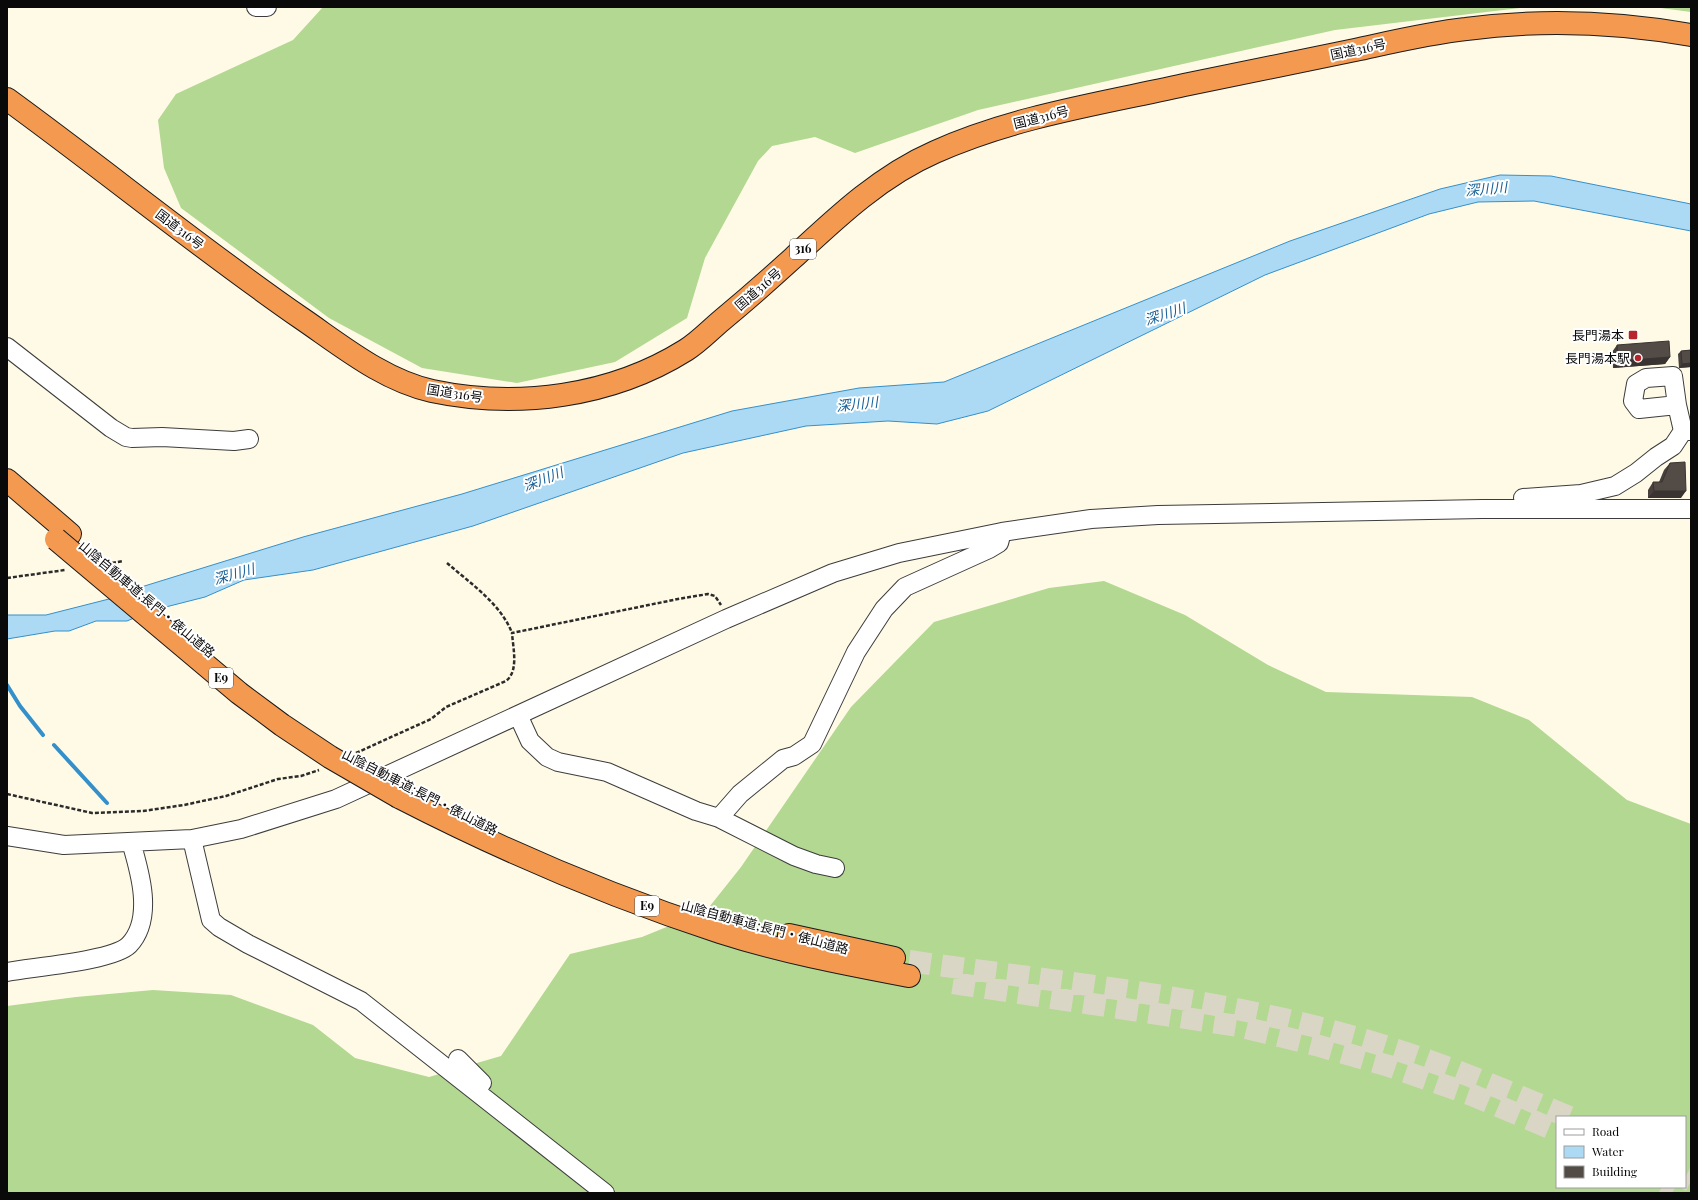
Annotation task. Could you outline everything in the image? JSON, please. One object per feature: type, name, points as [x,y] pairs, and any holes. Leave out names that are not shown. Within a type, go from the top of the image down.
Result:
[{"type":"highway","name":"国道316号","points":[[7,99],[268,295],[365,363],[394,377],[427,390],[466,397],[512,400],[586,391],[616,383],[648,370],[689,348],[772,277],[837,217],[866,194],[931,153],[1009,125],[1052,114],[1194,83],[1410,38],[1467,28],[1536,23],[1588,23],[1642,27],[1691,35]]},
{"type":"highway","name":"山陰自動車道;長門・俵山道路","points":[[7,480],[63,536],[257,707],[330,757],[405,794],[465,830],[528,858],[649,907],[721,932],[782,949],[853,966],[909,969]]},
{"type":"highway","name":"山陰自動車道;長門・俵山道路","points":[[7,497],[63,536]]},
{"type":"street","points":[[256,7],[267,7]]},
{"type":"street","points":[[7,347],[111,428],[126,437],[162,437],[234,441],[250,439]]},
{"type":"street","points":[[1482,509],[1496,500],[1581,494],[1615,486],[1636,473],[1673,446],[1687,431],[1677,405]]},
{"type":"street","points":[[7,836],[64,845],[192,839],[241,829],[336,799],[726,619],[833,573],[899,553],[1002,532],[1091,519],[1158,515],[1482,509],[1691,509]]},
{"type":"street","points":[[719,818],[740,794],[783,759],[794,756],[812,744],[856,652],[884,609],[905,587],[989,549],[999,543],[1002,532]]},
{"type":"street","points":[[518,715],[530,740],[547,757],[558,762],[607,772],[696,811],[719,818],[794,856],[816,864],[835,868]]},
{"type":"street","points":[[192,839],[211,920],[219,927],[248,944],[361,1001],[605,1193]]},
{"type":"street","points":[[7,972],[95,958],[111,954],[128,946],[140,930],[143,913],[140,873],[131,842]]},
{"type":"street","points":[[458,1059],[489,1090],[498,1108]]},
{"type":"path","points":[[354,754],[431,719],[446,707],[506,681],[511,677],[514,669],[512,633],[508,621],[489,600],[447,563]]},
{"type":"path","points":[[512,633],[708,594],[715,596],[720,603],[726,619]]},
{"type":"path","points":[[7,794],[92,813],[143,811],[176,807],[226,796],[278,779],[301,776],[320,770]]},
{"type":"green space","points":[[323,7],[1593,7],[1520,8],[1335,30],[978,110],[855,153],[815,137],[772,146],[758,161],[705,258],[687,318],[615,362],[517,383],[422,368],[329,318],[181,208],[164,168],[158,120],[176,94],[293,40]]},
{"type":"green space","points":[[1653,7],[1691,7],[1691,12]]},
{"type":"green space","points":[[1104,581],[1185,615],[1268,665],[1326,692],[1472,697],[1529,720],[1627,800],[1691,824],[1691,1193],[7,1193],[7,1006],[76,997],[153,990],[231,995],[313,1025],[355,1058],[429,1077],[501,1056],[570,954],[642,937],[706,911],[741,867],[851,707],[934,622],[1049,588]]},
{"type":"water","name":"深川川","points":[[1500,175],[1551,176],[1691,204],[1691,231],[1534,201],[1478,202],[1429,214],[1265,275],[988,411],[937,424],[888,421],[806,426],[683,453],[473,526],[313,570],[244,580],[205,597],[150,611],[127,621],[96,621],[69,631],[55,631],[7,639],[7,615],[46,615],[109,599],[138,588],[303,537],[462,494],[732,411],[859,388],[944,382],[1290,241],[1440,189]]},
{"type":"building","points":[[1669,341],[1670,357],[1618,361],[1617,345]]},
{"type":"building","points":[[1691,350],[1691,363],[1682,364],[1681,351]]},
{"type":"building","points":[[1685,462],[1686,491],[1654,491],[1653,482],[1662,482],[1670,463]]},
{"type":"waterway","points":[[7,685],[20,706],[43,735]]},
{"type":"waterway","points":[[54,745],[107,803]]},
{"type":"tunnel","points":[[909,961],[1153,994],[1275,1017],[1335,1032],[1416,1056],[1483,1081],[1567,1116]]},
{"type":"tunnel","points":[[953,983],[1238,1026],[1316,1045],[1389,1066],[1472,1095],[1556,1131]]},
{"type":"tunnel","points":[[1686,1178],[1691,1181]]},
{"type":"tunnel","points":[[1664,1188],[1672,1193]]},
{"type":"place","name":"長門湯本","points":[[1633,335]]},
{"type":"place","name":"長門湯本駅","points":[[1638,358]]}]
